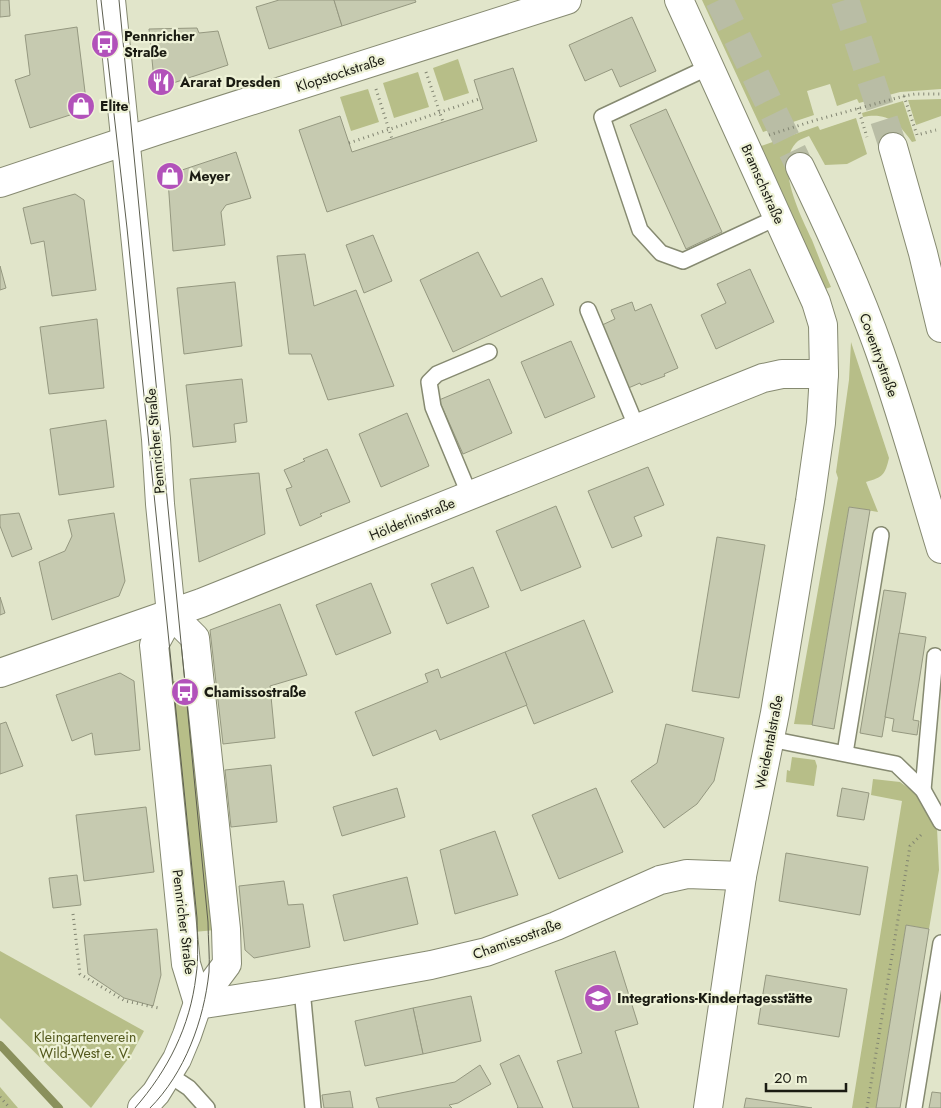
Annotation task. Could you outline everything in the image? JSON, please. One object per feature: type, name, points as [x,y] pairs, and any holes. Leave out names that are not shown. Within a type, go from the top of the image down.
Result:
[{"type":"street","name":"Pennricher Straße","points":[[110,0],[156,439],[160,504],[171,614],[154,645],[186,964],[198,1003]]},
{"type":"street","name":"Klopstockstraße","points":[[0,184],[567,0]]},
{"type":"street","name":"Bramschstraße","points":[[679,0],[816,302],[823,326],[824,374]]},
{"type":"street","points":[[893,147],[923,253],[941,328]]},
{"type":"street","name":"Coventrystraße","points":[[800,167],[841,254],[880,351],[941,549]]},
{"type":"street","name":"Hölderlinstraße","points":[[0,673],[201,603],[763,378],[782,374],[824,374]]},
{"type":"street","name":"Weidentalstraße","points":[[708,1108],[742,876],[770,739],[810,501],[821,423],[824,374]]},
{"type":"street","name":"Pennricher Straße","points":[[171,614],[195,638],[226,929],[227,964],[198,1003]]},
{"type":"street","name":"Chamissostraße","points":[[198,1003],[204,1004],[431,965],[486,952],[556,926],[660,880],[687,874],[742,876]]},
{"type":"street","points":[[142,1108],[168,1074],[187,1035],[198,1003]]},
{"type":"lane","points":[[710,67],[602,117],[640,230],[660,253],[683,261],[778,217]]},
{"type":"lane","points":[[588,310],[637,428]]},
{"type":"lane","points":[[470,496],[433,407],[429,382],[437,374],[489,352]]},
{"type":"lane","points":[[845,753],[881,535]]},
{"type":"lane","points":[[923,790],[935,656]]},
{"type":"lane","points":[[770,739],[896,764],[923,790],[940,819]]},
{"type":"lane","points":[[914,1108],[941,943]]},
{"type":"lane","points":[[302,988],[313,1108]]},
{"type":"lane","points":[[168,1074],[188,1088],[207,1108]]},
{"type":"path","points":[[418,48],[443,122]]},
{"type":"path","points":[[368,64],[392,139]]},
{"type":"path","points":[[745,144],[816,120],[904,96],[941,94]]},
{"type":"path","points":[[904,96],[917,135],[936,130]]},
{"type":"path","points":[[349,143],[479,99]]},
{"type":"path","points":[[858,108],[861,121]]},
{"type":"path","points":[[867,1108],[910,846],[940,819]]},
{"type":"path","points":[[74,914],[80,974],[126,1001],[159,1008]]},
{"type":"path","points":[[0,1097],[10,1108]]},
{"type":"green space","points":[[702,0],[941,0],[941,89],[900,92],[859,103],[857,99],[837,106],[830,84],[807,91],[814,115],[763,132]]},
{"type":"green space","points":[[458,59],[469,93],[444,101],[433,68]]},
{"type":"green space","points":[[418,72],[429,107],[394,118],[383,83]]},
{"type":"green space","points":[[368,89],[379,122],[351,131],[340,97]]},
{"type":"green space","points":[[941,99],[941,116],[916,125],[908,100]]},
{"type":"green space","points":[[903,101],[916,141],[912,142],[892,120],[879,116],[863,117],[862,113]]},
{"type":"green space","points":[[856,118],[867,154],[847,164],[825,165],[809,136],[798,141],[791,151],[788,162],[789,176],[796,204],[831,287],[825,289],[761,146],[818,126],[820,130]]},
{"type":"green space","points":[[851,342],[889,458],[882,474],[876,479],[866,482],[878,512],[849,507],[812,725],[794,724],[838,478],[836,472],[849,380]]},
{"type":"green space","points":[[192,679],[215,930],[194,932],[169,682]]},
{"type":"green space","points":[[792,757],[815,760],[817,766],[814,786],[786,782],[787,770],[790,771]]},
{"type":"green space","points":[[873,779],[900,782],[918,795],[937,828],[939,870],[929,929],[906,925],[876,1108],[852,1108],[902,801],[871,795]]},
{"type":"green space","name":"Kleingartenverein Wild-West e. V.","points":[[0,951],[144,1031],[131,1055],[91,1108],[0,1018]]},
{"type":"green space","points":[[0,1087],[18,1108],[0,1108]]},
{"type":"building","points":[[0,0],[9,0],[10,16],[0,17]]},
{"type":"building","points":[[279,0],[334,0],[342,26],[269,49],[256,7]]},
{"type":"building","points":[[334,0],[415,0],[416,2],[342,26]]},
{"type":"building","points":[[632,17],[656,71],[620,87],[612,69],[585,81],[569,45]]},
{"type":"building","points":[[77,27],[86,100],[76,113],[30,128],[15,80],[30,75],[25,35]]},
{"type":"building","points":[[197,28],[199,33],[218,31],[228,65],[167,85],[154,80],[149,29]]},
{"type":"building","points":[[513,68],[537,141],[327,212],[299,130],[340,116],[352,152],[483,109],[474,80]]},
{"type":"building","points":[[666,109],[722,232],[686,249],[630,125]]},
{"type":"building","points":[[236,152],[251,198],[226,205],[221,212],[225,245],[173,251],[168,180],[170,176],[173,173]]},
{"type":"building","points":[[75,194],[84,200],[96,290],[52,296],[44,241],[31,244],[23,208]]},
{"type":"building","points":[[373,235],[392,281],[364,293],[346,245]]},
{"type":"building","points":[[478,252],[501,297],[542,278],[554,305],[453,352],[420,280]]},
{"type":"building","points":[[305,254],[314,306],[356,290],[394,386],[328,400],[311,354],[289,354],[277,256]]},
{"type":"building","points":[[0,266],[6,288],[0,290]]},
{"type":"building","points":[[750,269],[774,322],[716,349],[701,315],[726,303],[717,284]]},
{"type":"building","points":[[235,282],[242,346],[184,354],[177,288]]},
{"type":"building","points":[[632,302],[635,311],[651,304],[678,368],[664,374],[665,376],[626,389],[600,326],[615,319],[611,310]]},
{"type":"building","points":[[97,319],[104,388],[49,394],[40,327]]},
{"type":"building","points":[[571,341],[595,397],[545,418],[521,362]]},
{"type":"building","points":[[242,379],[247,422],[234,424],[236,442],[193,447],[186,385]]},
{"type":"building","points":[[489,379],[512,433],[463,454],[439,400]]},
{"type":"building","points":[[407,413],[429,466],[381,487],[359,434]]},
{"type":"building","points":[[106,420],[114,487],[59,495],[50,429]]},
{"type":"building","points":[[327,449],[350,502],[320,514],[322,516],[300,526],[286,489],[292,487],[284,470],[305,461],[303,459]]},
{"type":"building","points":[[648,467],[664,505],[634,517],[642,536],[612,548],[588,491]]},
{"type":"building","points":[[259,473],[265,534],[199,562],[190,479]]},
{"type":"building","points":[[556,506],[581,567],[521,591],[496,531]]},
{"type":"building","points":[[849,507],[870,510],[834,729],[812,725]]},
{"type":"building","points":[[19,513],[32,549],[12,557],[0,526],[0,515]]},
{"type":"building","points":[[114,513],[125,581],[119,596],[52,620],[39,562],[65,551],[72,536],[68,520]]},
{"type":"building","points":[[717,537],[765,545],[739,698],[692,691]]},
{"type":"building","points":[[473,567],[489,607],[447,624],[431,584]]},
{"type":"building","points":[[371,583],[391,633],[336,655],[316,605]]},
{"type":"building","points":[[884,590],[906,593],[882,737],[860,733]]},
{"type":"building","points":[[0,597],[5,613],[0,615]]},
{"type":"building","points":[[280,604],[307,675],[270,686],[275,738],[223,744],[210,630]]},
{"type":"building","points":[[584,620],[613,692],[534,724],[505,652]]},
{"type":"building","points":[[899,633],[926,637],[913,720],[919,721],[917,735],[892,731],[894,719],[885,717]]},
{"type":"building","points":[[505,652],[527,705],[440,740],[436,730],[373,756],[355,712],[428,682],[425,674],[438,669],[441,678]]},
{"type":"building","points":[[120,673],[134,681],[140,750],[95,755],[92,733],[72,741],[56,695]]},
{"type":"building","points":[[6,722],[23,766],[0,774],[0,724]]},
{"type":"building","points":[[666,724],[724,738],[714,781],[697,804],[664,828],[631,781],[657,763]]},
{"type":"building","points":[[271,765],[277,822],[231,827],[225,770]]},
{"type":"building","points":[[397,788],[405,817],[342,836],[333,807]]},
{"type":"building","points":[[596,788],[623,852],[559,879],[532,815]]},
{"type":"building","points":[[842,788],[869,793],[864,820],[837,816]]},
{"type":"building","points":[[146,807],[154,872],[84,881],[76,815]]},
{"type":"building","points":[[495,831],[518,895],[455,914],[440,850]]},
{"type":"building","points":[[786,853],[868,867],[860,915],[779,901]]},
{"type":"building","points":[[77,875],[81,905],[53,908],[49,878]]},
{"type":"building","points":[[407,877],[418,924],[344,941],[333,895]]},
{"type":"building","points":[[284,881],[288,905],[303,904],[310,947],[254,958],[245,950],[239,886]]},
{"type":"building","points":[[906,925],[929,929],[900,1108],[876,1108]]},
{"type":"building","points":[[157,929],[161,975],[153,1006],[124,998],[88,974],[84,935]]},
{"type":"building","points":[[615,951],[638,1024],[615,1031],[639,1108],[573,1108],[557,1061],[582,1053],[555,971]]},
{"type":"building","points":[[766,975],[847,989],[839,1037],[758,1024]]},
{"type":"building","points":[[471,996],[481,1041],[423,1054],[413,1008]]},
{"type":"building","points":[[413,1008],[423,1054],[365,1066],[355,1021]]},
{"type":"building","points":[[519,1055],[543,1108],[517,1108],[500,1064]]},
{"type":"building","points":[[480,1065],[491,1084],[458,1103],[449,1105],[452,1108],[379,1108],[376,1098],[455,1082]]},
{"type":"building","points":[[350,1091],[353,1108],[324,1108],[322,1095]]},
{"type":"building","points":[[932,1092],[941,1093],[941,1108],[929,1108]]},
{"type":"building","points":[[746,1098],[812,1108],[744,1108]]},
{"type":"waterway","points":[[0,1045],[59,1108]]},
{"type":"tunnel","points":[[719,0],[800,167]]},
{"type":"tunnel","points":[[845,0],[893,147]]},
{"type":"tram line","points":[[101,0],[127,228],[197,918],[197,969],[189,1013],[176,1047],[158,1079],[135,1108]]},
{"type":"tram line","points":[[119,0],[208,922],[209,953],[209,972],[203,1009],[191,1045],[173,1079],[150,1108]]},
{"type":"place","name":"Pennricher Straße","points":[[105,44]]},
{"type":"place","name":"Ararat Dresden","points":[[161,82]]},
{"type":"place","name":"Elite","points":[[81,106]]},
{"type":"place","name":"Meyer","points":[[170,176]]},
{"type":"place","name":"Chamissostraße","points":[[185,692]]},
{"type":"place","name":"Integrations-Kindertagesstätte","points":[[598,998]]}]
